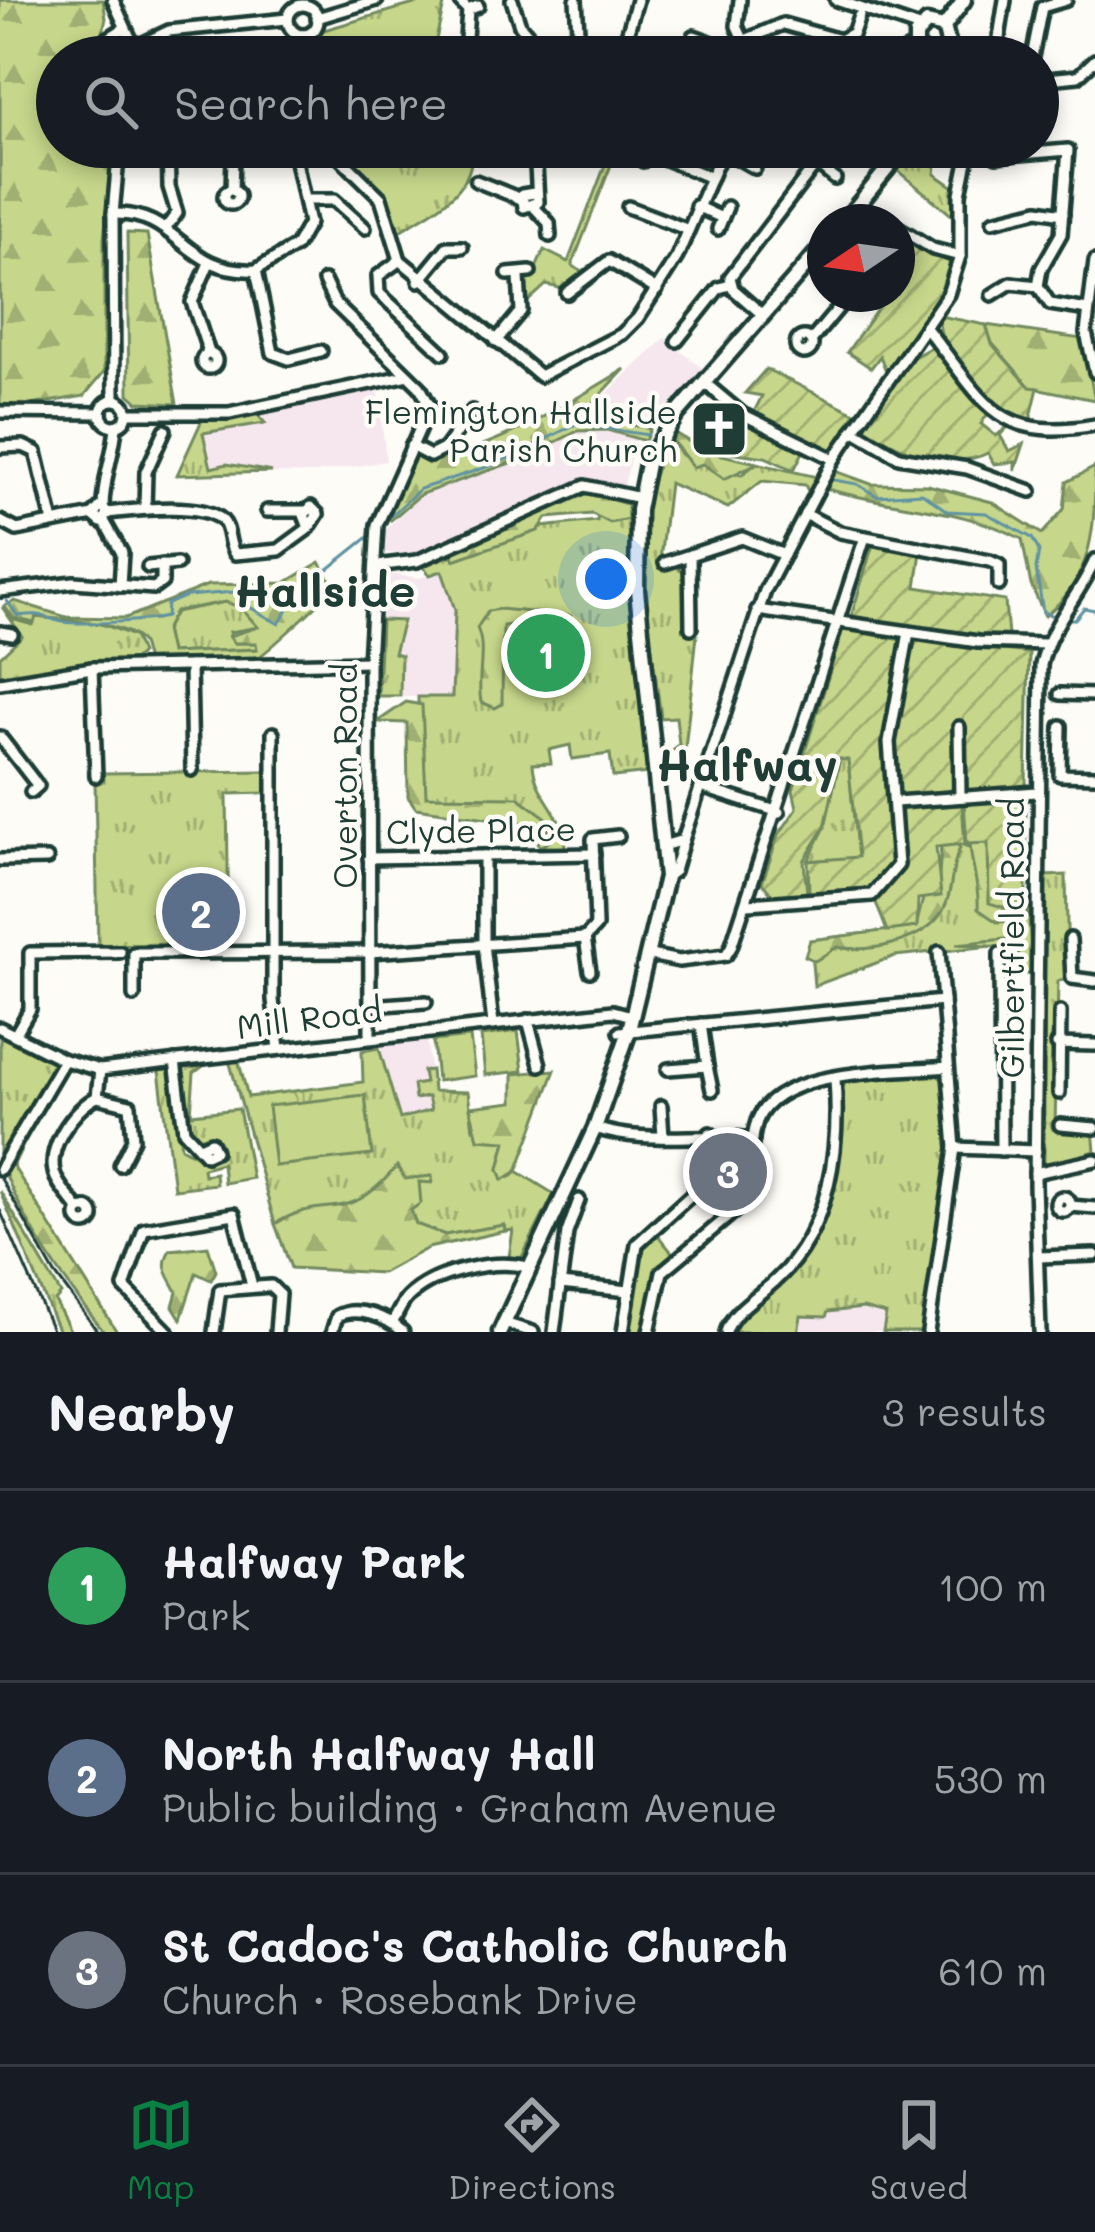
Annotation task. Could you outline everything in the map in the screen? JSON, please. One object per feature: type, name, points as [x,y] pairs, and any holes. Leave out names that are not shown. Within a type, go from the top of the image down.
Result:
[{"type":"main road","points":[[944,27],[964,0]]},
{"type":"main road","points":[[918,36],[920,28],[934,22],[944,27],[946,36]]},
{"type":"main road","points":[[859,204],[888,168]]},
{"type":"main road","points":[[628,1015],[650,955],[666,877],[639,627],[640,499],[657,442],[807,265]]},
{"type":"main road","points":[[502,1327],[595,1128],[652,917],[663,846]]},
{"type":"street","points":[[317,18],[376,0]]},
{"type":"street","points":[[512,0],[525,36]]},
{"type":"street","points":[[574,36],[580,23],[576,0]]},
{"type":"street","points":[[627,36],[638,0]]},
{"type":"street","points":[[740,0],[737,26],[741,36]]},
{"type":"street","points":[[836,0],[920,28]]},
{"type":"street","points":[[999,36],[1005,0]]},
{"type":"street","points":[[1036,36],[1042,7],[1066,0]]},
{"type":"street","points":[[299,2],[313,9],[317,18],[314,30],[303,35],[293,31],[287,20],[299,2]]},
{"type":"street","points":[[114,6],[121,36]]},
{"type":"street","points":[[466,36],[469,6]]},
{"type":"street","points":[[848,36],[854,33],[859,16]]},
{"type":"street","points":[[121,32],[152,35],[211,23],[287,20]]},
{"type":"street","points":[[752,36],[775,24],[824,36]]},
{"type":"street","points":[[117,36],[121,32]]},
{"type":"street","points":[[1059,78],[1078,76],[1095,60]]},
{"type":"street","points":[[1059,151],[1068,150],[1063,214],[1056,250],[1041,269],[1038,286],[1050,304],[1088,310]]},
{"type":"street","points":[[0,412],[101,413],[114,399],[117,168]]},
{"type":"street","points":[[166,228],[177,213],[169,168]]},
{"type":"street","points":[[232,190],[233,168]]},
{"type":"street","points":[[113,214],[148,214],[181,247],[209,263],[256,270],[276,263],[296,246],[309,223],[308,200],[298,168]]},
{"type":"street","points":[[350,168],[381,198],[400,260],[419,281],[540,376],[622,334],[657,290],[714,168]]},
{"type":"street","points":[[534,207],[536,168]]},
{"type":"street","points":[[685,168],[709,177]]},
{"type":"street","points":[[763,315],[730,285],[730,277],[813,168]]},
{"type":"street","points":[[821,168],[835,178]]},
{"type":"street","points":[[666,877],[674,871],[757,610],[834,459],[948,294],[960,256],[960,194],[966,168]]},
{"type":"street","points":[[476,181],[554,220],[550,236]]},
{"type":"street","points":[[521,200],[525,193],[535,193]]},
{"type":"street","points":[[308,200],[334,200],[365,228]]},
{"type":"street","points":[[1003,201],[998,217],[1037,209],[1063,214]]},
{"type":"street","points":[[628,206],[686,229]]},
{"type":"street","points":[[696,206],[722,218]]},
{"type":"street","points":[[915,235],[933,249],[960,256]]},
{"type":"street","points":[[419,281],[446,242],[462,247]]},
{"type":"street","points":[[400,260],[378,276],[380,293],[443,353]]},
{"type":"street","points":[[564,296],[609,261],[657,290]]},
{"type":"street","points":[[1095,261],[1086,333],[1095,372]]},
{"type":"street","points":[[209,263],[192,302],[209,353]]},
{"type":"street","points":[[256,270],[257,297],[273,352],[289,358],[321,351]]},
{"type":"street","points":[[496,341],[521,311],[519,274]]},
{"type":"street","name":"Overton Road","points":[[324,281],[335,304],[420,387],[430,406],[377,525],[369,662],[370,1037]]},
{"type":"street","points":[[992,295],[1011,283],[1038,286]]},
{"type":"street","points":[[677,341],[719,288],[730,285]]},
{"type":"street","points":[[811,341],[835,312]]},
{"type":"street","points":[[926,327],[1008,421],[1036,431],[1095,425]]},
{"type":"street","points":[[114,399],[128,412],[229,413],[404,376]]},
{"type":"street","points":[[705,382],[742,414],[834,459]]},
{"type":"street","points":[[411,446],[430,455],[444,449],[472,411]]},
{"type":"street","points":[[120,586],[122,553],[105,514],[104,474],[113,458],[116,426],[128,412]]},
{"type":"street","points":[[101,413],[107,424],[116,426]]},
{"type":"street","points":[[146,509],[146,472],[154,439],[165,430]]},
{"type":"street","points":[[853,430],[898,457],[967,468],[1030,491]]},
{"type":"street","points":[[0,447],[12,441],[36,452],[53,522]]},
{"type":"street","points":[[375,566],[417,561],[585,486],[640,499]]},
{"type":"street","points":[[0,521],[17,530],[146,509],[220,519],[235,554],[279,550],[309,528],[318,514],[311,507],[280,515],[267,511]]},
{"type":"street","points":[[806,514],[865,537],[990,560],[999,566],[999,585]]},
{"type":"street","points":[[650,955],[679,962],[726,955],[779,812],[865,537]]},
{"type":"street","points":[[665,562],[742,538],[784,555]]},
{"type":"street","points":[[690,555],[691,628]]},
{"type":"street","name":"Gilbertfield Road","points":[[1040,1332],[1035,1173],[1036,792],[1045,644],[1095,560]]},
{"type":"street","points":[[148,567],[177,564]]},
{"type":"street","points":[[0,591],[32,594],[74,582],[154,588],[161,582],[162,566]]},
{"type":"street","points":[[757,610],[909,632],[1045,644]]},
{"type":"street","points":[[748,904],[877,892],[900,856],[889,742],[909,632]]},
{"type":"street","points":[[0,683],[92,668],[369,662]]},
{"type":"street","points":[[190,666],[191,770]]},
{"type":"street","points":[[92,668],[96,776]]},
{"type":"street","points":[[1060,694],[1095,695]]},
{"type":"street","points":[[1061,726],[1060,776],[1095,776]]},
{"type":"street","points":[[959,727],[960,796]]},
{"type":"street","points":[[273,733],[273,952],[279,1048]]},
{"type":"street","points":[[0,737],[38,786],[31,792]]},
{"type":"street","points":[[701,787],[779,812]]},
{"type":"street","points":[[895,802],[1036,792]]},
{"type":"street","points":[[134,996],[134,953],[369,952],[584,938],[596,926],[593,839],[617,836]]},
{"type":"street","points":[[663,846],[683,840]]},
{"type":"street","name":"Clyde Place","points":[[369,858],[594,854]]},
{"type":"street","points":[[484,856],[484,944],[493,1024]]},
{"type":"street","points":[[0,860],[47,859]]},
{"type":"street","points":[[584,938],[590,971]]},
{"type":"street","points":[[1070,939],[1072,978],[1095,981]]},
{"type":"street","points":[[16,1035],[30,1009],[30,953],[119,952]]},
{"type":"street","points":[[928,1332],[955,1148],[939,952]]},
{"type":"street","points":[[1000,954],[1006,968],[1001,1150]]},
{"type":"street","points":[[624,1033],[943,1001]]},
{"type":"street","points":[[370,1006],[426,1002]]},
{"type":"street","points":[[1059,1094],[1060,1012]]},
{"type":"street","name":"Mill Road","points":[[0,1028],[64,1060],[100,1070],[528,1020],[628,1015]]},
{"type":"street","points":[[528,1020],[540,1065]]},
{"type":"street","points":[[701,1024],[712,1090]]},
{"type":"street","points":[[1057,1045],[1095,1045]]},
{"type":"street","points":[[2,1165],[64,1060]]},
{"type":"street","points":[[175,1060],[184,1131],[202,1146]]},
{"type":"street","points":[[668,1069],[707,1066]]},
{"type":"street","points":[[649,1332],[662,1272],[742,1204],[758,1121],[776,1096],[802,1083],[948,1067]]},
{"type":"street","points":[[79,1210],[56,1179],[55,1156],[75,1112],[97,1097],[100,1070]]},
{"type":"street","points":[[726,1332],[731,1318],[794,1262],[821,1211],[836,1114],[835,1078]]},
{"type":"street","points":[[97,1097],[130,1106],[133,1139],[120,1165]]},
{"type":"street","points":[[661,1106],[663,1137]]},
{"type":"street","points":[[1060,1125],[1095,1128]]},
{"type":"street","points":[[595,1128],[631,1139],[710,1133],[754,1139]]},
{"type":"street","points":[[623,1332],[637,1244],[701,1186],[710,1133]]},
{"type":"street","points":[[955,1148],[1036,1150]]},
{"type":"street","points":[[1035,1173],[1095,1160]]},
{"type":"street","points":[[554,1332],[569,1222],[579,1200]]},
{"type":"street","points":[[1070,1206],[1095,1208]]},
{"type":"street","points":[[168,1332],[124,1287],[144,1229],[234,1214],[252,1286]]},
{"type":"street","points":[[1038,1257],[1095,1255]]},
{"type":"street","points":[[392,1323],[407,1298],[456,1274],[506,1262],[528,1267]]},
{"type":"street","points":[[560,1283],[629,1292]]},
{"type":"street","points":[[214,1332],[220,1290],[252,1286],[276,1289],[276,1332]]},
{"type":"street","points":[[332,1332],[337,1316],[346,1311],[392,1323],[403,1332]]},
{"type":"street","points":[[502,1327],[536,1328]]},
{"type":"shaded area","points":[[665,338],[703,369],[654,428],[595,415],[593,406]]},
{"type":"shaded area","points":[[378,387],[386,461],[316,473],[177,475],[202,420]]},
{"type":"shaded area","points":[[607,430],[635,439],[623,490],[585,481],[418,554],[383,553],[383,532],[422,495],[519,462],[578,432]]},
{"type":"shaded area","points":[[442,570],[455,610],[452,698],[378,696],[383,573],[420,578]]},
{"type":"shaded area","points":[[427,1039],[435,1114],[400,1150],[381,1046]]},
{"type":"shaded area","points":[[889,1294],[883,1332],[731,1332]]},
{"type":"green space","points":[[0,0],[103,0],[102,36],[36,36],[36,168],[112,168],[104,238],[104,372],[84,396],[25,406],[0,404]]},
{"type":"green space","points":[[428,0],[445,0],[437,36],[317,36],[320,31]]},
{"type":"green space","points":[[358,168],[469,168],[447,200],[393,235],[380,188]]},
{"type":"green space","points":[[604,168],[610,168],[572,265],[586,275],[564,289],[546,285],[526,303],[524,280],[533,275],[544,250],[568,262]]},
{"type":"green space","points":[[936,168],[935,174],[954,187],[954,217],[898,171]]},
{"type":"green space","points":[[127,233],[147,234],[177,404],[138,402],[129,394]]},
{"type":"green space","points":[[915,243],[952,264],[943,290],[886,371],[880,356],[871,368],[847,352],[875,312],[915,312]]},
{"type":"green space","points":[[940,316],[986,325],[992,344],[1030,387],[1038,388],[1029,425],[970,378],[946,345]]},
{"type":"green space","points":[[986,325],[1082,339],[1095,400],[1030,387],[992,343]]},
{"type":"green space","points":[[932,347],[989,412],[981,424],[996,436],[1009,426],[1000,435],[1009,451],[1024,444],[1015,471],[1015,462],[994,464],[988,453],[959,460],[927,456],[864,427],[912,358]]},
{"type":"green space","points":[[625,369],[592,404],[594,416],[650,429],[645,441],[607,430],[578,431],[519,460],[421,494],[391,520],[387,515],[413,455],[460,453],[490,442]]},
{"type":"green space","points":[[766,369],[855,413],[832,451],[753,414],[762,396],[745,393]]},
{"type":"green space","points":[[257,414],[265,423],[203,433],[211,468],[227,464],[272,472],[177,475],[202,420]]},
{"type":"green space","points":[[739,420],[803,452],[794,470],[765,457],[714,450]]},
{"type":"green space","points":[[673,432],[705,451],[757,463],[724,479],[703,464],[693,467],[670,438]]},
{"type":"green space","points":[[670,438],[681,455],[741,475],[757,463],[817,477],[809,493],[805,485],[762,481],[728,508],[669,483],[660,560],[663,570],[676,566],[685,573],[686,634],[697,634],[685,749],[673,750],[679,744],[676,717],[661,718],[644,576],[648,503]]},
{"type":"green space","points":[[1095,467],[1092,530],[1082,567],[1061,601],[1045,616],[1031,585],[1022,539],[975,520],[827,489],[835,471],[871,484],[928,485],[992,502],[1042,534],[1064,509],[1067,482]]},
{"type":"green space","points":[[585,492],[627,504],[628,519],[610,523],[592,514],[547,518],[538,531],[454,560],[453,550]]},
{"type":"green space","points":[[627,504],[649,773],[613,777],[610,754],[572,759],[570,745],[549,750],[551,763],[533,764],[560,824],[565,848],[545,847],[543,823],[418,801],[418,697],[452,697],[455,610],[442,571],[430,575],[422,565],[542,527],[597,521],[599,506]]},
{"type":"green space","points":[[873,544],[921,552],[916,587],[1005,601],[1008,636],[978,637],[851,617]]},
{"type":"green space","points":[[320,562],[334,587],[256,659],[148,661],[142,644],[124,630],[36,617],[34,623],[13,618],[4,606],[15,601],[66,617],[126,618],[208,585],[285,583]],"holes":[[[225,602],[240,607],[258,627],[229,636],[234,643],[256,643],[257,649],[170,653],[165,630],[175,611]]]},
{"type":"green space","points":[[225,602],[241,607],[259,627],[230,632],[234,643],[257,643],[257,649],[170,653],[165,630],[175,612]]},
{"type":"green space","points":[[2,607],[11,619],[33,625],[35,617],[100,623],[134,636],[141,653],[131,662],[0,676],[0,657],[22,636]]},
{"type":"green space","points":[[488,611],[572,616],[503,626],[502,704],[495,708],[481,702],[477,628]]},
{"type":"green space","points":[[381,620],[403,621],[394,653],[401,655],[400,696],[378,696]]},
{"type":"green space","points":[[843,629],[902,640],[884,745],[895,862],[869,891],[809,893],[808,861],[858,857],[848,760],[840,759],[825,827],[804,861],[807,893],[774,897],[762,883],[778,836],[797,808],[793,790]]},
{"type":"green space","points":[[918,640],[1029,653],[1026,787],[964,790],[965,728],[957,724],[956,790],[900,795],[894,741],[911,644]]},
{"type":"green space","points":[[406,702],[422,705],[426,796],[518,797],[548,819],[549,842],[540,847],[534,831],[523,823],[416,808],[408,797],[407,723],[377,722]]},
{"type":"green space","points":[[839,759],[848,759],[858,858],[808,861],[825,827]]},
{"type":"green space","points":[[267,771],[268,793],[227,794],[229,943],[196,943],[195,921],[209,920],[209,901],[179,901],[179,944],[98,945],[95,781],[104,781],[104,773]]},
{"type":"green space","points":[[1026,799],[1026,914],[989,903],[988,843],[967,844],[964,803]]},
{"type":"green space","points":[[962,803],[965,844],[936,847],[941,896],[918,899],[917,927],[887,931],[875,900],[904,865],[900,810]]},
{"type":"green space","points":[[971,837],[991,901],[1028,908],[1030,942],[895,956],[814,986],[810,940],[909,928],[938,892],[941,846],[956,842],[968,847]]},
{"type":"green space","points":[[971,837],[992,838],[991,901],[1028,908],[1033,974],[1020,974],[1018,948],[956,944],[1015,938],[1020,921],[997,922],[978,909]]},
{"type":"green space","points":[[956,842],[960,848],[946,904],[928,927],[883,946],[837,947],[815,961],[805,956],[810,940],[916,927],[924,894],[938,891],[941,846]]},
{"type":"green space","points":[[1066,875],[1068,977],[1058,981],[1055,1128],[1093,1129],[1095,1151],[1044,1168],[1044,876]]},
{"type":"green space","points":[[518,1031],[523,1071],[485,1075],[481,1036]]},
{"type":"green space","points":[[0,1033],[50,1058],[53,1066],[0,1155]]},
{"type":"green space","points":[[470,1037],[475,1076],[437,1081],[433,1041]]},
{"type":"green space","points":[[379,1048],[400,1119],[431,1110],[428,1097],[415,1099],[413,1085],[425,1083],[423,1071],[431,1070],[433,1091],[468,1092],[473,1129],[506,1141],[499,1169],[510,1177],[517,1171],[554,1194],[521,1259],[509,1257],[513,1230],[505,1231],[504,1225],[445,1235],[415,1224],[410,1210],[419,1181],[431,1176],[339,1209],[302,1213],[275,1224],[229,1060],[238,1059],[248,1097],[363,1082],[362,1051]]},
{"type":"green space","points":[[207,1063],[194,1073],[191,1114],[239,1109],[252,1178],[224,1183],[222,1163],[203,1168],[204,1175],[215,1173],[216,1184],[174,1189],[159,1071],[171,1069],[181,1147],[206,1161],[218,1153],[217,1143],[207,1136],[192,1139],[186,1129],[190,1127],[179,1068]]},
{"type":"green space","points":[[555,1070],[517,1171],[503,1180],[499,1169],[506,1141],[478,1139],[470,1107],[513,1102],[513,1074]]},
{"type":"green space","points":[[935,1074],[945,1081],[951,1148],[924,1332],[883,1332],[886,1314],[863,1308],[828,1312],[826,1317],[801,1316],[798,1332],[731,1332],[736,1320],[790,1268],[815,1229],[830,1184],[840,1091],[846,1082]]},
{"type":"green space","points":[[365,1095],[372,1155],[275,1166],[268,1106]]},
{"type":"green space","points":[[45,1100],[13,1166],[117,1332],[104,1332],[61,1275],[4,1171]]},
{"type":"green space","points":[[397,1166],[405,1179],[432,1176],[432,1183],[419,1182],[421,1203],[411,1210],[416,1224],[445,1235],[504,1225],[505,1231],[428,1248],[382,1273],[291,1268],[275,1224],[294,1214],[349,1204],[379,1185]]},
{"type":"green space","points":[[0,1191],[61,1294],[55,1301],[71,1332],[59,1332]]},
{"type":"green space","points":[[655,1232],[674,1255],[654,1276],[647,1332],[626,1332],[640,1251]]},
{"type":"green space","points":[[208,1246],[216,1271],[211,1280],[196,1273],[181,1319],[173,1306],[177,1292],[167,1272],[167,1256],[170,1250]]},
{"type":"waterway","points":[[382,524],[420,489],[496,464],[576,424],[648,435]]},
{"type":"waterway","points":[[834,480],[857,484],[877,496],[922,493],[947,511],[986,513],[1032,538],[1039,551],[1036,569],[1043,612],[1058,618]]},
{"type":"waterway","points":[[7,601],[18,616],[99,623],[166,617],[167,604],[187,596],[246,591],[254,595],[246,605],[279,624],[297,594],[371,535]]},
{"type":"waterway","points":[[1067,619],[1075,619],[1084,608],[1095,610]]},
{"type":"railway","points":[[0,1177],[55,1274],[98,1332]]},
{"type":"railway","points":[[0,1210],[53,1332]]},
{"type":"place","name":"Flemington Hallside Parish Church","points":[[719,429]]},
{"type":"place","name":"Halfway Park","points":[[546,653]]},
{"type":"place","name":"North Halfway Hall","points":[[201,912]]},
{"type":"place","name":"St Cadoc's Catholic Church","points":[[728,1172]]},
{"type":"district","name":"Hallside","points":[[325,589]]},
{"type":"district","name":"Halfway","points":[[747,763]]}]
